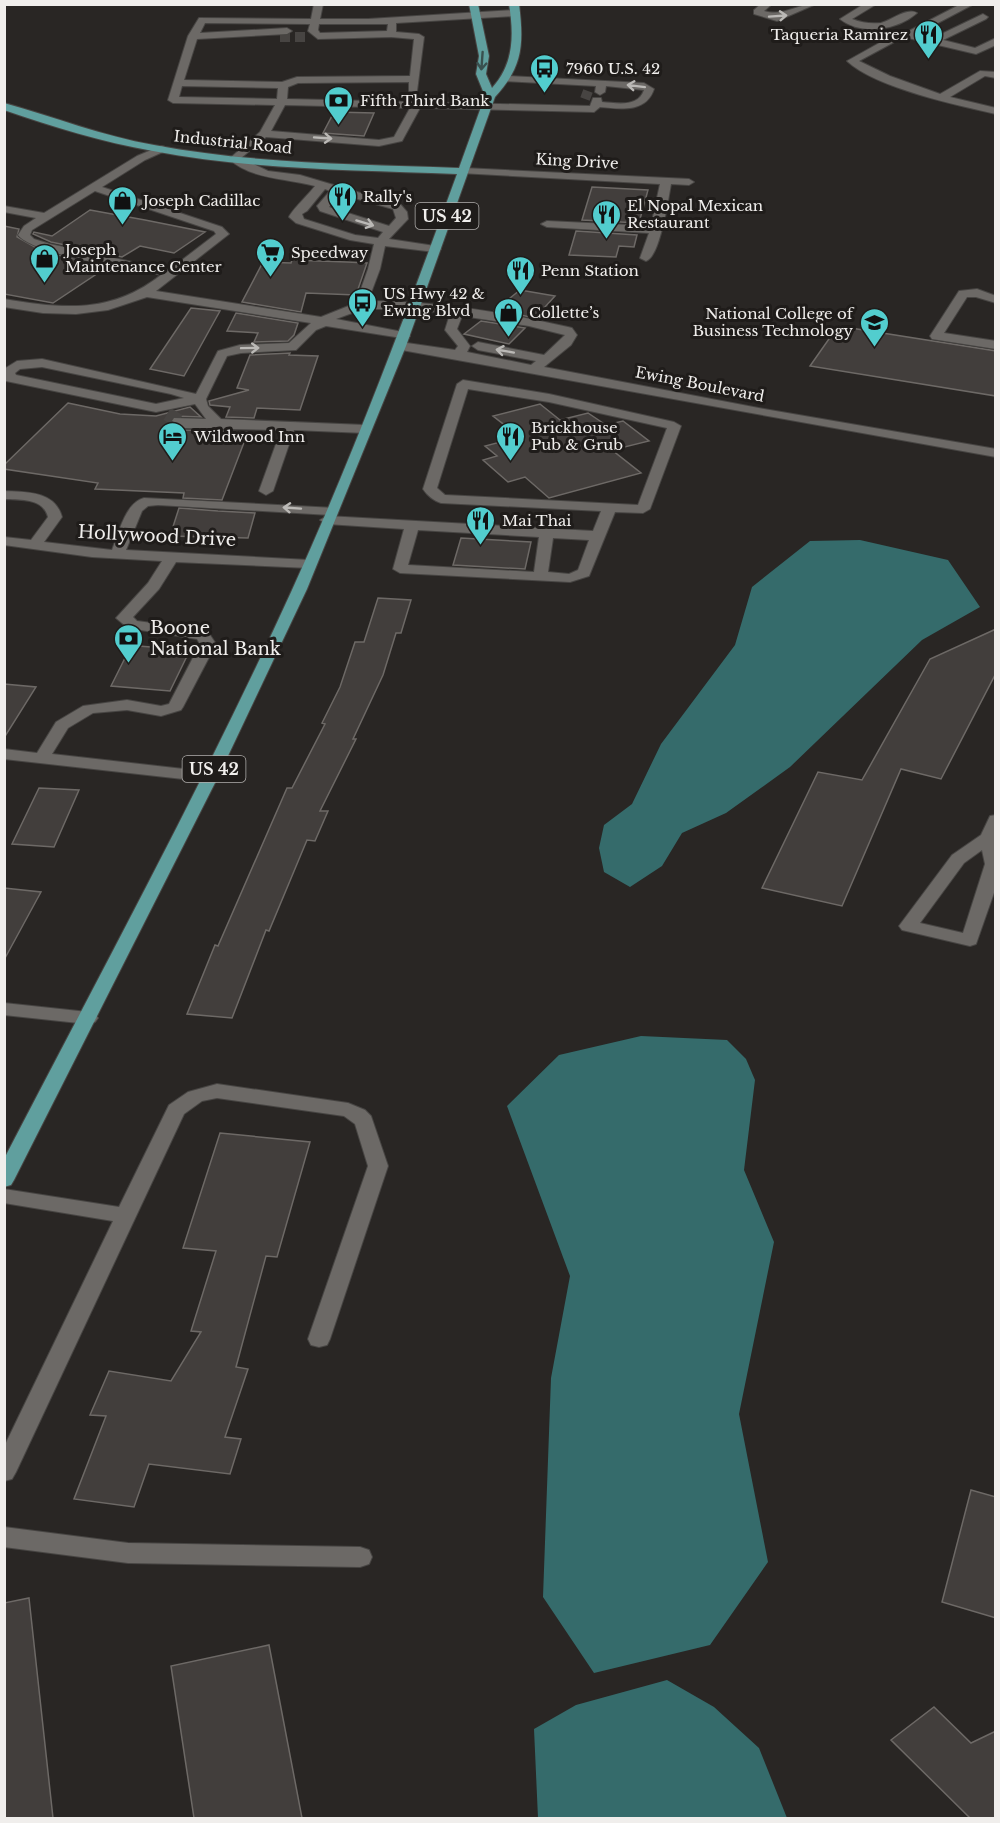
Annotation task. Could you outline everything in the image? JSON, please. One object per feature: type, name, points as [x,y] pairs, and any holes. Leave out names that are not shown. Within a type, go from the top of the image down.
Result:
[{"type":"main road","points":[[473,4],[484,56],[481,74],[489,101]]},
{"type":"main road","name":"US 42","points":[[4,1180],[210,777],[300,589],[328,515],[402,341],[489,101],[506,79],[516,53],[510,18]]},
{"type":"main road","name":"Industrial Road","points":[[4,106],[91,135],[161,150],[234,159],[464,171]]},
{"type":"street","points":[[313,32],[320,4]]},
{"type":"street","points":[[768,4],[757,12],[777,18],[812,4]]},
{"type":"street","points":[[870,5],[845,19],[881,27],[912,13]]},
{"type":"street","points":[[969,5],[908,35],[893,39],[852,61],[872,73],[912,90],[996,111]]},
{"type":"street","points":[[955,11],[983,13],[996,11]]},
{"type":"street","points":[[983,13],[996,20]]},
{"type":"street","points":[[935,41],[983,13]]},
{"type":"street","points":[[282,94],[173,100],[193,36],[202,20],[281,21],[313,32],[362,19],[420,15],[477,20],[510,18]]},
{"type":"street","points":[[193,36],[392,29],[510,18]]},
{"type":"street","points":[[264,134],[387,142],[398,139],[414,100],[419,37],[362,19]]},
{"type":"street","points":[[278,34],[281,21]]},
{"type":"street","points":[[908,35],[976,51],[996,41]]},
{"type":"street","points":[[940,98],[983,73],[996,75]]},
{"type":"street","points":[[361,305],[374,269],[380,242],[402,219],[397,207],[296,177],[266,174],[234,159],[264,134],[282,94],[297,80],[414,79]]},
{"type":"street","points":[[178,83],[282,94],[414,100],[489,101],[586,95],[506,79]]},
{"type":"street","points":[[161,150],[141,158],[28,228],[24,235],[30,241],[47,247],[171,274]]},
{"type":"street","name":"King Drive","points":[[464,171],[689,182]]},
{"type":"street","points":[[646,258],[656,230],[666,180]]},
{"type":"street","points":[[322,185],[303,209],[307,216],[315,221],[380,242],[435,249]]},
{"type":"street","points":[[4,303],[55,312],[85,312],[118,305],[146,294],[223,234],[218,229],[95,188]]},
{"type":"street","points":[[337,190],[323,206],[324,209],[391,231]]},
{"type":"street","points":[[4,209],[47,217]]},
{"type":"street","points":[[547,224],[656,230]]},
{"type":"street","points":[[996,300],[977,293],[963,294],[936,336],[996,345]]},
{"type":"street","name":"Ewing Boulevard","points":[[146,294],[322,321],[402,341],[461,349],[534,369],[764,413],[996,453]]},
{"type":"street","points":[[217,423],[202,408],[200,399],[222,354],[240,349],[292,347],[298,343],[307,330],[322,321],[361,305],[415,305],[529,322],[568,331],[571,335],[567,342],[534,369]]},
{"type":"street","points":[[457,311],[451,330],[461,349],[547,359]]},
{"type":"street","points":[[42,363],[200,399],[161,411],[8,378],[8,372],[17,365],[42,363]]},
{"type":"street","points":[[549,398],[572,376]]},
{"type":"street","points":[[463,384],[549,398],[674,426],[643,509],[441,499],[430,489],[463,384]]},
{"type":"street","points":[[179,421],[185,424],[289,425],[365,429]]},
{"type":"street","points":[[266,491],[289,425]]},
{"type":"street","points":[[4,495],[35,497],[48,503],[54,512],[55,517],[34,546]]},
{"type":"street","points":[[437,526],[441,499]]},
{"type":"street","points":[[117,554],[136,509],[144,502],[158,501],[253,506],[412,525],[598,536]]},
{"type":"street","points":[[412,525],[400,569],[570,578],[584,573],[609,509]]},
{"type":"street","points":[[540,577],[547,533]]},
{"type":"street","name":"Hollywood Drive","points":[[4,541],[117,554],[309,564]]},
{"type":"street","points":[[42,758],[62,725],[89,710],[127,705],[161,711],[175,707],[208,644],[203,635],[132,625],[124,618],[154,586],[172,557]]},
{"type":"street","points":[[4,754],[210,777]]},
{"type":"street","points":[[988,838],[994,864],[970,940],[908,926],[958,859],[988,838],[996,820]]},
{"type":"street","points":[[4,1009],[88,1018]]},
{"type":"street","points":[[4,1472],[177,1110],[192,1097],[217,1090],[348,1110],[364,1121],[378,1166],[319,1339]]},
{"type":"street","points":[[4,1196],[126,1216]]},
{"type":"street","points":[[4,1537],[128,1553],[360,1557]]},
{"type":"water","points":[[860,540],[948,560],[980,607],[922,640],[790,767],[726,813],[682,833],[662,866],[630,887],[604,872],[599,848],[604,825],[632,804],[661,744],[735,645],[752,587],[810,541]]},
{"type":"water","points":[[641,1036],[727,1040],[746,1059],[755,1080],[744,1170],[774,1242],[739,1414],[768,1562],[710,1645],[594,1673],[543,1597],[551,1378],[570,1276],[507,1106],[559,1055]]},
{"type":"water","points":[[667,1680],[714,1707],[759,1748],[787,1818],[538,1818],[534,1729],[576,1705]]},
{"type":"building","name":"Fifth Third Bank","points":[[334,112],[374,113],[364,136],[323,133]]},
{"type":"building","points":[[592,187],[648,190],[639,223],[582,220]]},
{"type":"building","points":[[90,210],[205,232],[174,253],[140,246],[122,257],[51,242],[33,234],[34,232],[52,236]]},
{"type":"building","name":"Joseph Maintenance Center","points":[[4,226],[19,229],[17,237],[42,251],[107,267],[53,303],[4,294]]},
{"type":"building","name":"El Nopal Mexican Restaurant","points":[[576,231],[637,235],[634,247],[619,246],[616,257],[569,255]]},
{"type":"building","points":[[292,260],[367,263],[356,295],[306,293],[301,312],[242,302],[263,262],[291,263]]},
{"type":"building","points":[[520,290],[555,296],[535,318],[495,310]]},
{"type":"building","points":[[191,308],[220,311],[184,376],[150,369]]},
{"type":"building","points":[[236,313],[298,323],[294,335],[288,341],[254,342],[258,333],[227,331]]},
{"type":"building","points":[[481,321],[525,328],[509,344],[464,334]]},
{"type":"building","name":"National College of Business Technology","points":[[838,326],[996,351],[996,396],[810,366]]},
{"type":"building","name":"Wildwood Inn","points":[[290,353],[289,355],[318,356],[300,410],[257,408],[254,418],[226,417],[230,407],[210,405],[209,401],[249,390],[237,388],[250,355]]},
{"type":"building","name":"Wildwood Inn","points":[[68,403],[120,414],[156,416],[190,407],[201,417],[174,416],[170,422],[185,430],[248,432],[222,500],[183,498],[184,493],[95,489],[98,483],[4,469],[4,465]]},
{"type":"building","points":[[540,404],[560,420],[588,413],[606,425],[623,421],[649,441],[612,450],[641,473],[549,498],[525,477],[508,482],[483,460],[497,456],[485,446],[520,437],[493,416]]},
{"type":"building","points":[[179,508],[255,513],[248,538],[170,536]]},
{"type":"building","points":[[461,538],[531,542],[525,569],[453,565]]},
{"type":"building","points":[[378,598],[411,600],[401,633],[396,633],[383,675],[353,739],[356,739],[320,811],[328,811],[315,841],[307,840],[269,931],[266,930],[232,1018],[187,1014],[215,945],[218,946],[287,788],[292,788],[325,724],[322,723],[340,687],[355,642],[364,642]]},
{"type":"building","points":[[996,629],[996,673],[941,779],[901,769],[842,906],[762,888],[818,772],[862,780],[930,659]]},
{"type":"building","name":"Boone National Bank","points":[[138,646],[190,650],[170,691],[111,686],[126,656],[133,657]]},
{"type":"building","points":[[4,684],[36,687],[4,738]]},
{"type":"building","points":[[39,788],[79,790],[54,847],[12,844]]},
{"type":"building","points":[[4,888],[41,892],[4,960]]},
{"type":"building","points":[[220,1133],[310,1142],[277,1257],[266,1256],[236,1367],[248,1369],[225,1437],[241,1439],[230,1474],[149,1464],[134,1507],[74,1499],[106,1416],[90,1415],[109,1371],[171,1381],[201,1332],[191,1331],[216,1251],[183,1248]]},
{"type":"building","points":[[971,1490],[996,1497],[996,1618],[942,1602]]},
{"type":"building","points":[[29,1598],[53,1818],[4,1818],[4,1603]]},
{"type":"building","points":[[269,1645],[302,1818],[194,1818],[171,1666]]},
{"type":"building","points":[[934,1707],[971,1743],[996,1731],[996,1818],[970,1818],[891,1740]]},
{"type":"tunnel","points":[[280,37],[307,37]]},
{"type":"tunnel","points":[[585,99],[588,91]]},
{"type":"tunnel","points":[[167,414],[179,421]]},
{"type":"place","name":"Taqueria Ramirez","points":[[929,60]]},
{"type":"place","name":"7960 U.S. 42","points":[[545,94]]},
{"type":"place","name":"Fifth Third Bank","points":[[339,126]]},
{"type":"place","name":"Rally's","points":[[342,222]]},
{"type":"place","name":"Joseph Cadillac","points":[[122,226]]},
{"type":"place","name":"El Nopal Mexican Restaurant","points":[[606,240]]},
{"type":"place","name":"Speedway","points":[[270,278]]},
{"type":"place","name":"Joseph Maintenance Center","points":[[44,284]]},
{"type":"place","name":"Penn Station","points":[[520,296]]},
{"type":"place","name":"US Hwy 42 & Ewing Blvd","points":[[362,328]]},
{"type":"place","name":"Collette’s","points":[[508,338]]},
{"type":"place","name":"National College of Business Technology","points":[[874,348]]},
{"type":"place","name":"Wildwood Inn","points":[[173,462]]},
{"type":"place","name":"Brickhouse Pub & Grub","points":[[510,462]]},
{"type":"place","name":"Mai Thai","points":[[481,546]]},
{"type":"place","name":"Boone National Bank","points":[[129,664]]}]
